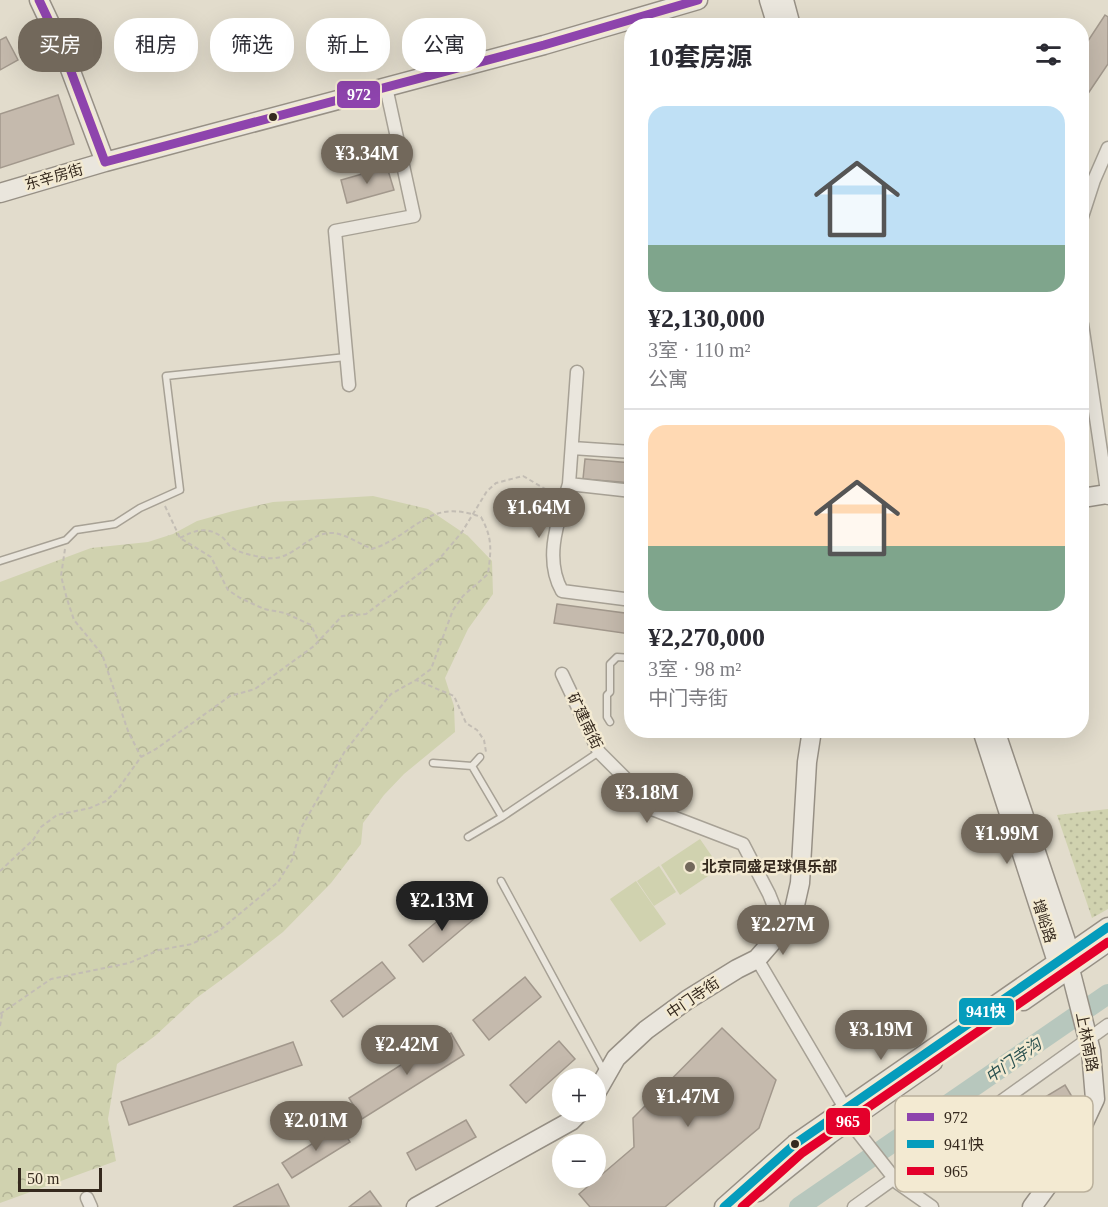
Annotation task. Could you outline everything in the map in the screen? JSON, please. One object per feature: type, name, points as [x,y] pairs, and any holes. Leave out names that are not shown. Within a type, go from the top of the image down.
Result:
[{"type":"street","points":[[39,0],[64,53],[105,162]]},
{"type":"street","name":"东辛房街","points":[[636,18],[698,0]]},
{"type":"street","points":[[769,0],[775,18]]},
{"type":"street","points":[[784,0],[789,18]]},
{"type":"street","name":"东辛房街","points":[[0,193],[105,162],[624,22]]},
{"type":"street","points":[[349,384],[335,231],[414,216],[386,87]]},
{"type":"street","points":[[1089,195],[1108,148]]},
{"type":"street","points":[[1089,370],[1108,495],[1089,497]]},
{"type":"street","points":[[577,372],[569,484],[554,539],[553,555],[557,583],[562,591],[624,599]]},
{"type":"street","points":[[572,448],[624,452]]},
{"type":"street","points":[[569,484],[624,490]]},
{"type":"street","name":"矿建南街","points":[[562,674],[599,752],[628,781],[645,806],[743,844],[769,894],[783,929]]},
{"type":"street","name":"中门寺街","points":[[606,1075],[616,1058],[646,1030],[687,1000],[757,959],[793,914],[800,884],[807,762],[811,738]]},
{"type":"street","name":"增峪路","points":[[985,738],[1066,962]]},
{"type":"street","name":"增峪路","points":[[997,738],[1066,962]]},
{"type":"street","points":[[741,1207],[848,1115],[1066,962],[1108,927]]},
{"type":"street","points":[[1066,962],[1108,942]]},
{"type":"street","points":[[757,959],[864,1141],[895,1179],[854,1207]]},
{"type":"street","name":"上林南路","points":[[1066,962],[1087,1031],[1101,1100],[1093,1114]]},
{"type":"street","points":[[1003,1096],[1087,1031],[1108,1025]]},
{"type":"street","points":[[724,1207],[795,1144],[848,1115]]},
{"type":"street","points":[[416,1207],[570,1122]]},
{"type":"street","points":[[912,1192],[932,1207]]},
{"type":"street","name":"上林南路","points":[[1032,1207],[1043,1192]]},
{"type":"lane","points":[[0,561],[66,540],[76,530],[115,524],[140,508],[180,490],[166,376],[347,357]]},
{"type":"lane","points":[[610,722],[607,717],[607,694],[610,692],[611,683],[610,664],[617,657],[624,657]]},
{"type":"lane","points":[[468,837],[599,752]]},
{"type":"lane","points":[[472,766],[480,756]]},
{"type":"lane","points":[[433,763],[472,766]]},
{"type":"lane","points":[[472,766],[502,817]]},
{"type":"lane","points":[[501,881],[602,1068]]},
{"type":"path","points":[[0,871],[33,840],[41,826],[57,815],[90,808],[106,801],[118,789],[141,757],[156,749],[230,696],[255,689],[319,641],[342,616],[366,614],[440,558],[462,532],[487,491],[496,483],[523,476],[544,490],[564,499]]},
{"type":"path","points":[[164,497],[166,510],[180,538],[211,557],[228,590],[264,609],[285,613],[311,625],[319,641]]},
{"type":"path","points":[[0,1026],[1,1013],[51,980],[129,963],[159,950],[192,944],[220,930],[278,882],[292,860],[301,828],[345,751],[391,694],[431,669],[453,610],[463,596],[488,574],[492,546],[488,530],[481,517],[445,511],[425,518],[386,545],[372,549],[342,535],[331,533],[317,535],[292,553],[270,559],[249,555],[232,548],[223,538],[211,531],[201,529],[180,538]]},
{"type":"path","points":[[66,540],[61,576],[74,620],[102,654],[128,731],[141,757]]},
{"type":"path","points":[[416,680],[454,696],[466,723],[477,730],[484,740],[486,752],[480,756]]},
{"type":"green space","points":[[373,496],[428,509],[468,536],[492,561],[493,594],[468,629],[445,678],[454,706],[455,732],[404,774],[384,795],[363,823],[361,844],[331,883],[283,932],[195,999],[155,1036],[117,1064],[108,1119],[116,1161],[0,1203],[0,582],[91,548],[148,542],[173,534],[197,521],[233,511],[273,502]]},
{"type":"green space","points":[[1108,809],[1108,909],[1092,918],[1057,815]]},
{"type":"green space","name":"北京同盛足球俱乐部","points":[[700,839],[720,868],[680,895],[661,865]]},
{"type":"green space","points":[[659,866],[676,892],[654,906],[637,881]]},
{"type":"green space","points":[[636,881],[666,924],[640,942],[610,899]]},
{"type":"building","points":[[1105,15],[1108,17],[1108,64],[1089,92],[1089,39]]},
{"type":"building","points":[[6,37],[18,60],[0,70],[0,40]]},
{"type":"building","points":[[58,95],[74,144],[0,168],[0,114]]},
{"type":"building","points":[[387,167],[394,190],[347,203],[341,180]]},
{"type":"building","points":[[585,459],[624,462],[624,482],[583,479]]},
{"type":"building","points":[[557,604],[624,613],[624,633],[554,623]]},
{"type":"building","points":[[460,902],[474,919],[423,962],[409,945]]},
{"type":"building","points":[[382,962],[395,978],[343,1017],[331,1001]]},
{"type":"building","points":[[525,977],[541,997],[489,1040],[473,1020]]},
{"type":"building","points":[[722,1028],[776,1080],[759,1128],[665,1207],[590,1207],[579,1194],[586,1188],[606,1188],[606,1171],[634,1147],[633,1118]]},
{"type":"building","points":[[451,1033],[464,1055],[362,1119],[349,1098]]},
{"type":"building","points":[[559,1041],[575,1059],[565,1068],[552,1068],[552,1080],[526,1103],[510,1085]]},
{"type":"building","points":[[293,1042],[302,1065],[129,1125],[121,1102]]},
{"type":"building","points":[[1065,1085],[1072,1096],[1047,1096]]},
{"type":"building","points":[[466,1120],[476,1137],[416,1170],[407,1153]]},
{"type":"building","points":[[340,1126],[350,1142],[292,1178],[282,1163]]},
{"type":"building","points":[[278,1184],[289,1206],[233,1207]]},
{"type":"building","points":[[370,1191],[381,1206],[349,1207]]},
{"type":"waterway","name":"中门寺沟","points":[[960,1096],[1108,994]]},
{"type":"waterway","name":"中门寺沟","points":[[799,1207],[895,1141]]},
{"type":"transit line","name":"972","points":[[39,0],[64,53],[105,162]]},
{"type":"transit line","name":"972","points":[[636,18],[698,0]]},
{"type":"transit line","name":"972","points":[[105,162],[624,22]]},
{"type":"transit line","name":"941快","points":[[724,1207],[795,1144],[1108,927]]},
{"type":"transit line","name":"965","points":[[742,1207],[802,1153],[1108,942]]},
{"type":"place","name":"北京同盛足球俱乐部","points":[[690,867]]}]
